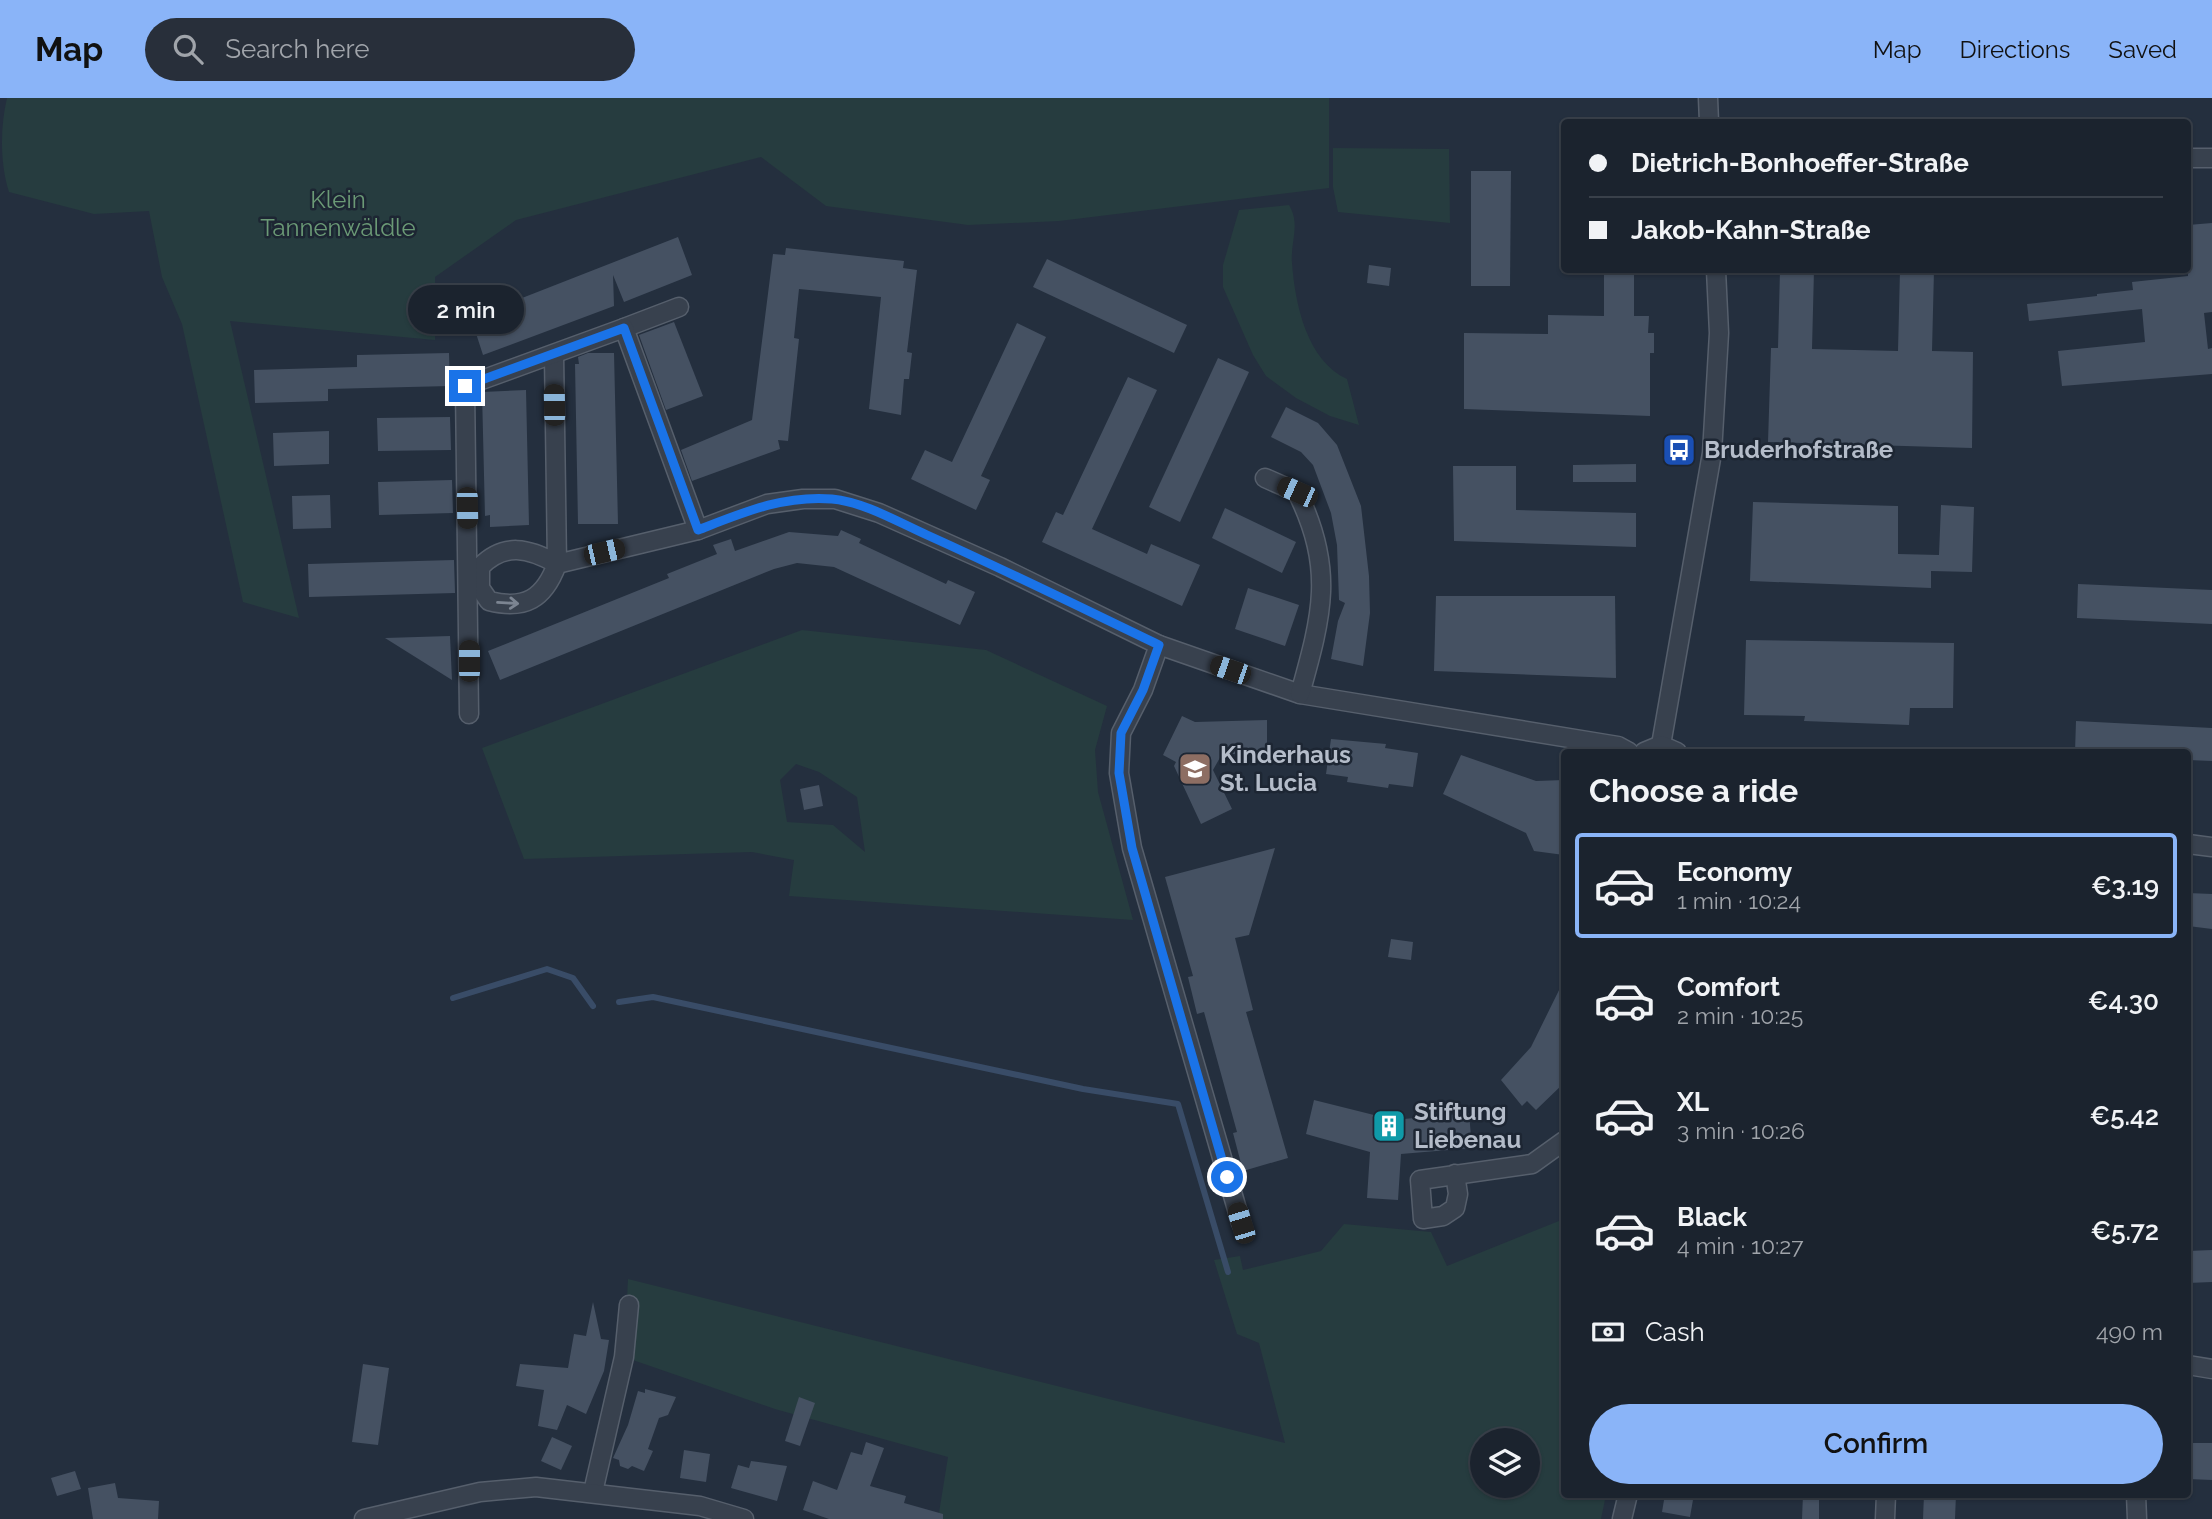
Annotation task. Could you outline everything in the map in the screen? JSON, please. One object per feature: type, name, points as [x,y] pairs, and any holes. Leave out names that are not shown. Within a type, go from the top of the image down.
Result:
[{"type":"street","points":[[1709,98],[1709,119]]},
{"type":"street","points":[[2191,158],[2212,158]]},
{"type":"street","points":[[1669,749],[1712,453],[1719,333],[1716,273]]},
{"type":"street","points":[[469,714],[474,565],[465,386],[679,307]]},
{"type":"street","points":[[624,328],[698,530]]},
{"type":"street","points":[[474,565],[480,588],[489,601],[509,606],[523,604],[538,595],[551,580],[557,564],[554,355]]},
{"type":"street","points":[[1265,478],[1297,492],[1318,540],[1323,596],[1300,694]]},
{"type":"street","points":[[474,565],[492,554],[507,551],[540,555],[557,564],[698,530],[766,504],[803,499],[835,499],[879,513],[1000,567],[1159,645],[1300,694],[1624,749]]},
{"type":"street","points":[[1159,645],[1143,690],[1121,733],[1119,773],[1132,848],[1241,1223]]},
{"type":"street","points":[[2191,844],[2212,847]]},
{"type":"street","points":[[1455,1174],[1532,1164],[1561,1143]]},
{"type":"street","points":[[593,1492],[624,1357],[629,1305]]},
{"type":"street","points":[[2191,1366],[2212,1369]]},
{"type":"street","points":[[365,1519],[481,1492],[536,1487],[700,1506],[744,1519]]},
{"type":"street","points":[[1622,1519],[1627,1498]]},
{"type":"street","points":[[1885,1519],[1886,1498]]},
{"type":"street","points":[[2136,1498],[2137,1519]]},
{"type":"green space","name":"Klein Tannenwäldle","points":[[7,98],[1329,98],[1329,188],[1059,221],[968,225],[826,206],[761,157],[516,220],[435,277],[435,340],[230,321],[299,618],[243,602],[182,324],[162,277],[149,211],[94,214],[9,192],[2,145]]},
{"type":"green space","points":[[1333,148],[1449,149],[1450,223],[1338,212],[1333,187]]},
{"type":"green space","points":[[1289,205],[1295,227],[1292,263],[1300,313],[1322,359],[1333,371],[1347,379],[1359,425],[1330,416],[1296,398],[1266,376],[1253,355],[1223,287],[1223,265],[1239,210]]},
{"type":"green space","points":[[802,630],[986,650],[1107,706],[1095,750],[1098,792],[1133,920],[789,896],[794,860],[752,852],[524,859],[482,748]],"holes":[[[796,764],[819,772],[857,797],[865,852],[833,825],[787,822],[780,780]]]},
{"type":"green space","points":[[1561,1220],[1561,1498],[1605,1498],[1601,1519],[938,1519],[948,1457],[775,1409],[624,1357],[628,1279],[1285,1443],[1259,1343],[1237,1334],[1214,1260],[1240,1256],[1243,1270],[1321,1251],[1344,1224],[1431,1232],[1447,1266]]},
{"type":"building","points":[[1471,171],[1511,171],[1510,286],[1471,286]]},
{"type":"building","points":[[2212,223],[2212,312],[2204,313],[2208,349],[2212,348],[2212,374],[2062,386],[2058,351],[2145,342],[2142,309],[2029,321],[2027,304],[2133,290],[2132,282],[2188,276],[2188,273],[2191,273],[2191,225]]},
{"type":"building","points":[[678,237],[692,275],[624,302],[613,275],[614,306],[483,355],[471,318]]},
{"type":"building","points":[[786,248],[904,261],[903,268],[917,270],[907,352],[912,353],[909,379],[904,379],[901,415],[869,409],[881,297],[799,289],[794,338],[799,339],[788,441],[778,440],[780,449],[692,481],[681,450],[752,420],[773,254],[785,255]]},
{"type":"building","points":[[1047,259],[1187,325],[1174,353],[1033,287]]},
{"type":"building","points":[[1369,265],[1391,268],[1389,286],[1367,283]]},
{"type":"building","points":[[1604,273],[1634,273],[1634,316],[1649,316],[1648,333],[1654,333],[1654,353],[1650,353],[1650,416],[1464,409],[1464,333],[1548,334],[1548,315],[1604,316]]},
{"type":"building","points":[[1780,273],[1814,273],[1812,349],[1898,351],[1900,273],[1934,273],[1932,351],[1973,352],[1972,448],[1768,442],[1771,348],[1778,348]]},
{"type":"building","points":[[674,322],[703,396],[666,410],[639,335]]},
{"type":"building","points":[[1017,323],[1046,337],[981,476],[990,480],[976,510],[911,479],[925,450],[952,462]]},
{"type":"building","points":[[449,353],[450,386],[328,389],[328,401],[255,403],[254,370],[357,367],[357,355]]},
{"type":"building","points":[[588,353],[614,353],[618,524],[578,524],[575,364],[579,364],[578,357]]},
{"type":"building","points":[[1218,358],[1249,372],[1180,522],[1149,507]]},
{"type":"building","points":[[1128,377],[1157,390],[1092,529],[1147,554],[1151,544],[1200,565],[1182,606],[1042,542],[1056,512],[1063,515]]},
{"type":"building","points":[[526,390],[529,525],[490,527],[490,515],[485,516],[482,392]]},
{"type":"building","points":[[1286,407],[1318,423],[1337,445],[1361,506],[1369,576],[1370,613],[1363,666],[1331,659],[1338,621],[1345,603],[1339,600],[1337,545],[1331,513],[1313,465],[1301,452],[1271,437]]},
{"type":"building","points":[[450,417],[451,450],[378,451],[377,418]]},
{"type":"building","points":[[329,431],[329,464],[274,466],[273,433]]},
{"type":"building","points":[[1636,464],[1636,482],[1573,482],[1573,465]]},
{"type":"building","points":[[1453,466],[1516,466],[1516,510],[1636,513],[1636,547],[1454,541]]},
{"type":"building","points":[[452,480],[453,513],[379,515],[378,482]]},
{"type":"building","points":[[330,495],[331,528],[293,529],[292,496]]},
{"type":"building","points":[[1753,502],[1898,506],[1898,554],[1939,555],[1941,505],[1974,507],[1972,572],[1931,571],[1931,588],[1750,581]]},
{"type":"building","points":[[1225,508],[1296,542],[1282,573],[1212,538]]},
{"type":"building","points":[[841,530],[861,539],[859,543],[946,584],[948,580],[975,592],[960,625],[834,567],[797,563],[774,569],[500,680],[488,651],[669,578],[667,574],[717,554],[713,545],[731,539],[735,551],[789,532],[838,536]]},
{"type":"building","points":[[454,560],[455,593],[309,597],[308,564]]},
{"type":"building","points":[[2078,584],[2212,590],[2212,624],[2077,618]]},
{"type":"building","points":[[1248,588],[1299,605],[1285,646],[1235,629]]},
{"type":"building","points":[[1436,596],[1615,596],[1616,678],[1434,671]]},
{"type":"building","points":[[450,636],[452,680],[385,638]]},
{"type":"building","points":[[1746,640],[1954,643],[1953,708],[1910,708],[1909,725],[1804,721],[1805,716],[1744,715]]},
{"type":"building","name":"Kinderhaus St. Lucia","points":[[1182,716],[1195,722],[1267,720],[1267,754],[1222,754],[1213,770],[1232,809],[1201,824],[1174,766],[1176,762],[1163,755]]},
{"type":"building","points":[[2076,721],[2212,728],[2212,761],[2191,760],[2191,749],[2075,749]]},
{"type":"building","points":[[1331,739],[1386,744],[1385,748],[1418,753],[1413,787],[1389,784],[1388,788],[1347,782],[1348,777],[1326,774]]},
{"type":"building","points":[[1461,755],[1536,781],[1561,780],[1561,855],[1534,851],[1526,833],[1443,794]]},
{"type":"building","points":[[819,785],[823,806],[804,810],[800,789]]},
{"type":"building","points":[[1275,848],[1249,935],[1235,938],[1253,1010],[1246,1012],[1288,1158],[1243,1171],[1233,1133],[1237,1132],[1204,1012],[1197,1014],[1188,977],[1193,976],[1165,877]]},
{"type":"building","points":[[2191,893],[2212,894],[2212,929],[2191,926]]},
{"type":"building","points":[[1391,939],[1413,942],[1411,960],[1388,957]]},
{"type":"building","name":"Stiftung Liebenau","points":[[1561,986],[1561,1086],[1536,1110],[1527,1101],[1522,1106],[1501,1080],[1531,1047]]},
{"type":"building","name":"Stiftung Liebenau","points":[[1314,1100],[1382,1117],[1382,1121],[1469,1113],[1472,1148],[1401,1154],[1398,1200],[1367,1198],[1370,1152],[1306,1134]]},
{"type":"building","points":[[2212,1250],[2212,1282],[2191,1283],[2191,1251]]},
{"type":"building","points":[[593,1302],[601,1339],[609,1340],[604,1371],[586,1414],[567,1405],[557,1430],[538,1426],[544,1390],[516,1386],[520,1364],[568,1368],[574,1334],[586,1336]]},
{"type":"building","points":[[363,1364],[389,1368],[378,1445],[352,1442]]},
{"type":"building","points":[[645,1389],[676,1397],[668,1415],[659,1418],[648,1449],[653,1451],[644,1471],[632,1466],[628,1469],[620,1466],[619,1460],[613,1458],[628,1425],[638,1391],[645,1393]]},
{"type":"building","points":[[799,1397],[815,1403],[800,1446],[785,1441]]},
{"type":"building","points":[[552,1437],[572,1446],[561,1470],[541,1461]]},
{"type":"building","points":[[866,1442],[884,1448],[870,1486],[906,1496],[904,1503],[943,1514],[943,1519],[829,1519],[803,1510],[813,1481],[837,1490],[851,1452],[862,1455]]},
{"type":"building","points":[[2191,1443],[2212,1443],[2212,1480],[2191,1479]]},
{"type":"building","points":[[684,1450],[710,1454],[706,1482],[680,1478]]},
{"type":"building","points":[[751,1461],[787,1466],[777,1501],[731,1488],[738,1465],[749,1468]]},
{"type":"building","points":[[75,1471],[81,1489],[57,1496],[51,1478]]},
{"type":"building","points":[[115,1483],[118,1498],[159,1501],[158,1519],[93,1519],[88,1488]]},
{"type":"building","points":[[1664,1498],[1693,1498],[1690,1517],[1662,1512]]},
{"type":"building","points":[[1803,1498],[1819,1498],[1819,1519],[1802,1519]]},
{"type":"building","points":[[1924,1498],[1956,1498],[1955,1519],[1923,1519]]},
{"type":"waterway","points":[[453,998],[547,969],[573,978],[593,1006]]},
{"type":"waterway","points":[[619,1002],[653,997],[1083,1089],[1178,1104],[1228,1272]]},
{"type":"place","name":"Bruderhofstraße","points":[[1679,450]]},
{"type":"place","name":"Kinderhaus St. Lucia","points":[[1195,769]]},
{"type":"place","name":"Stiftung Liebenau","points":[[1389,1126]]},
{"type":"route","points":[[465,386],[624,328],[698,530],[766,504],[803,499],[835,499],[879,513],[1000,567],[1159,645],[1143,690],[1121,733],[1119,773],[1132,848],[1227,1177]]}]
